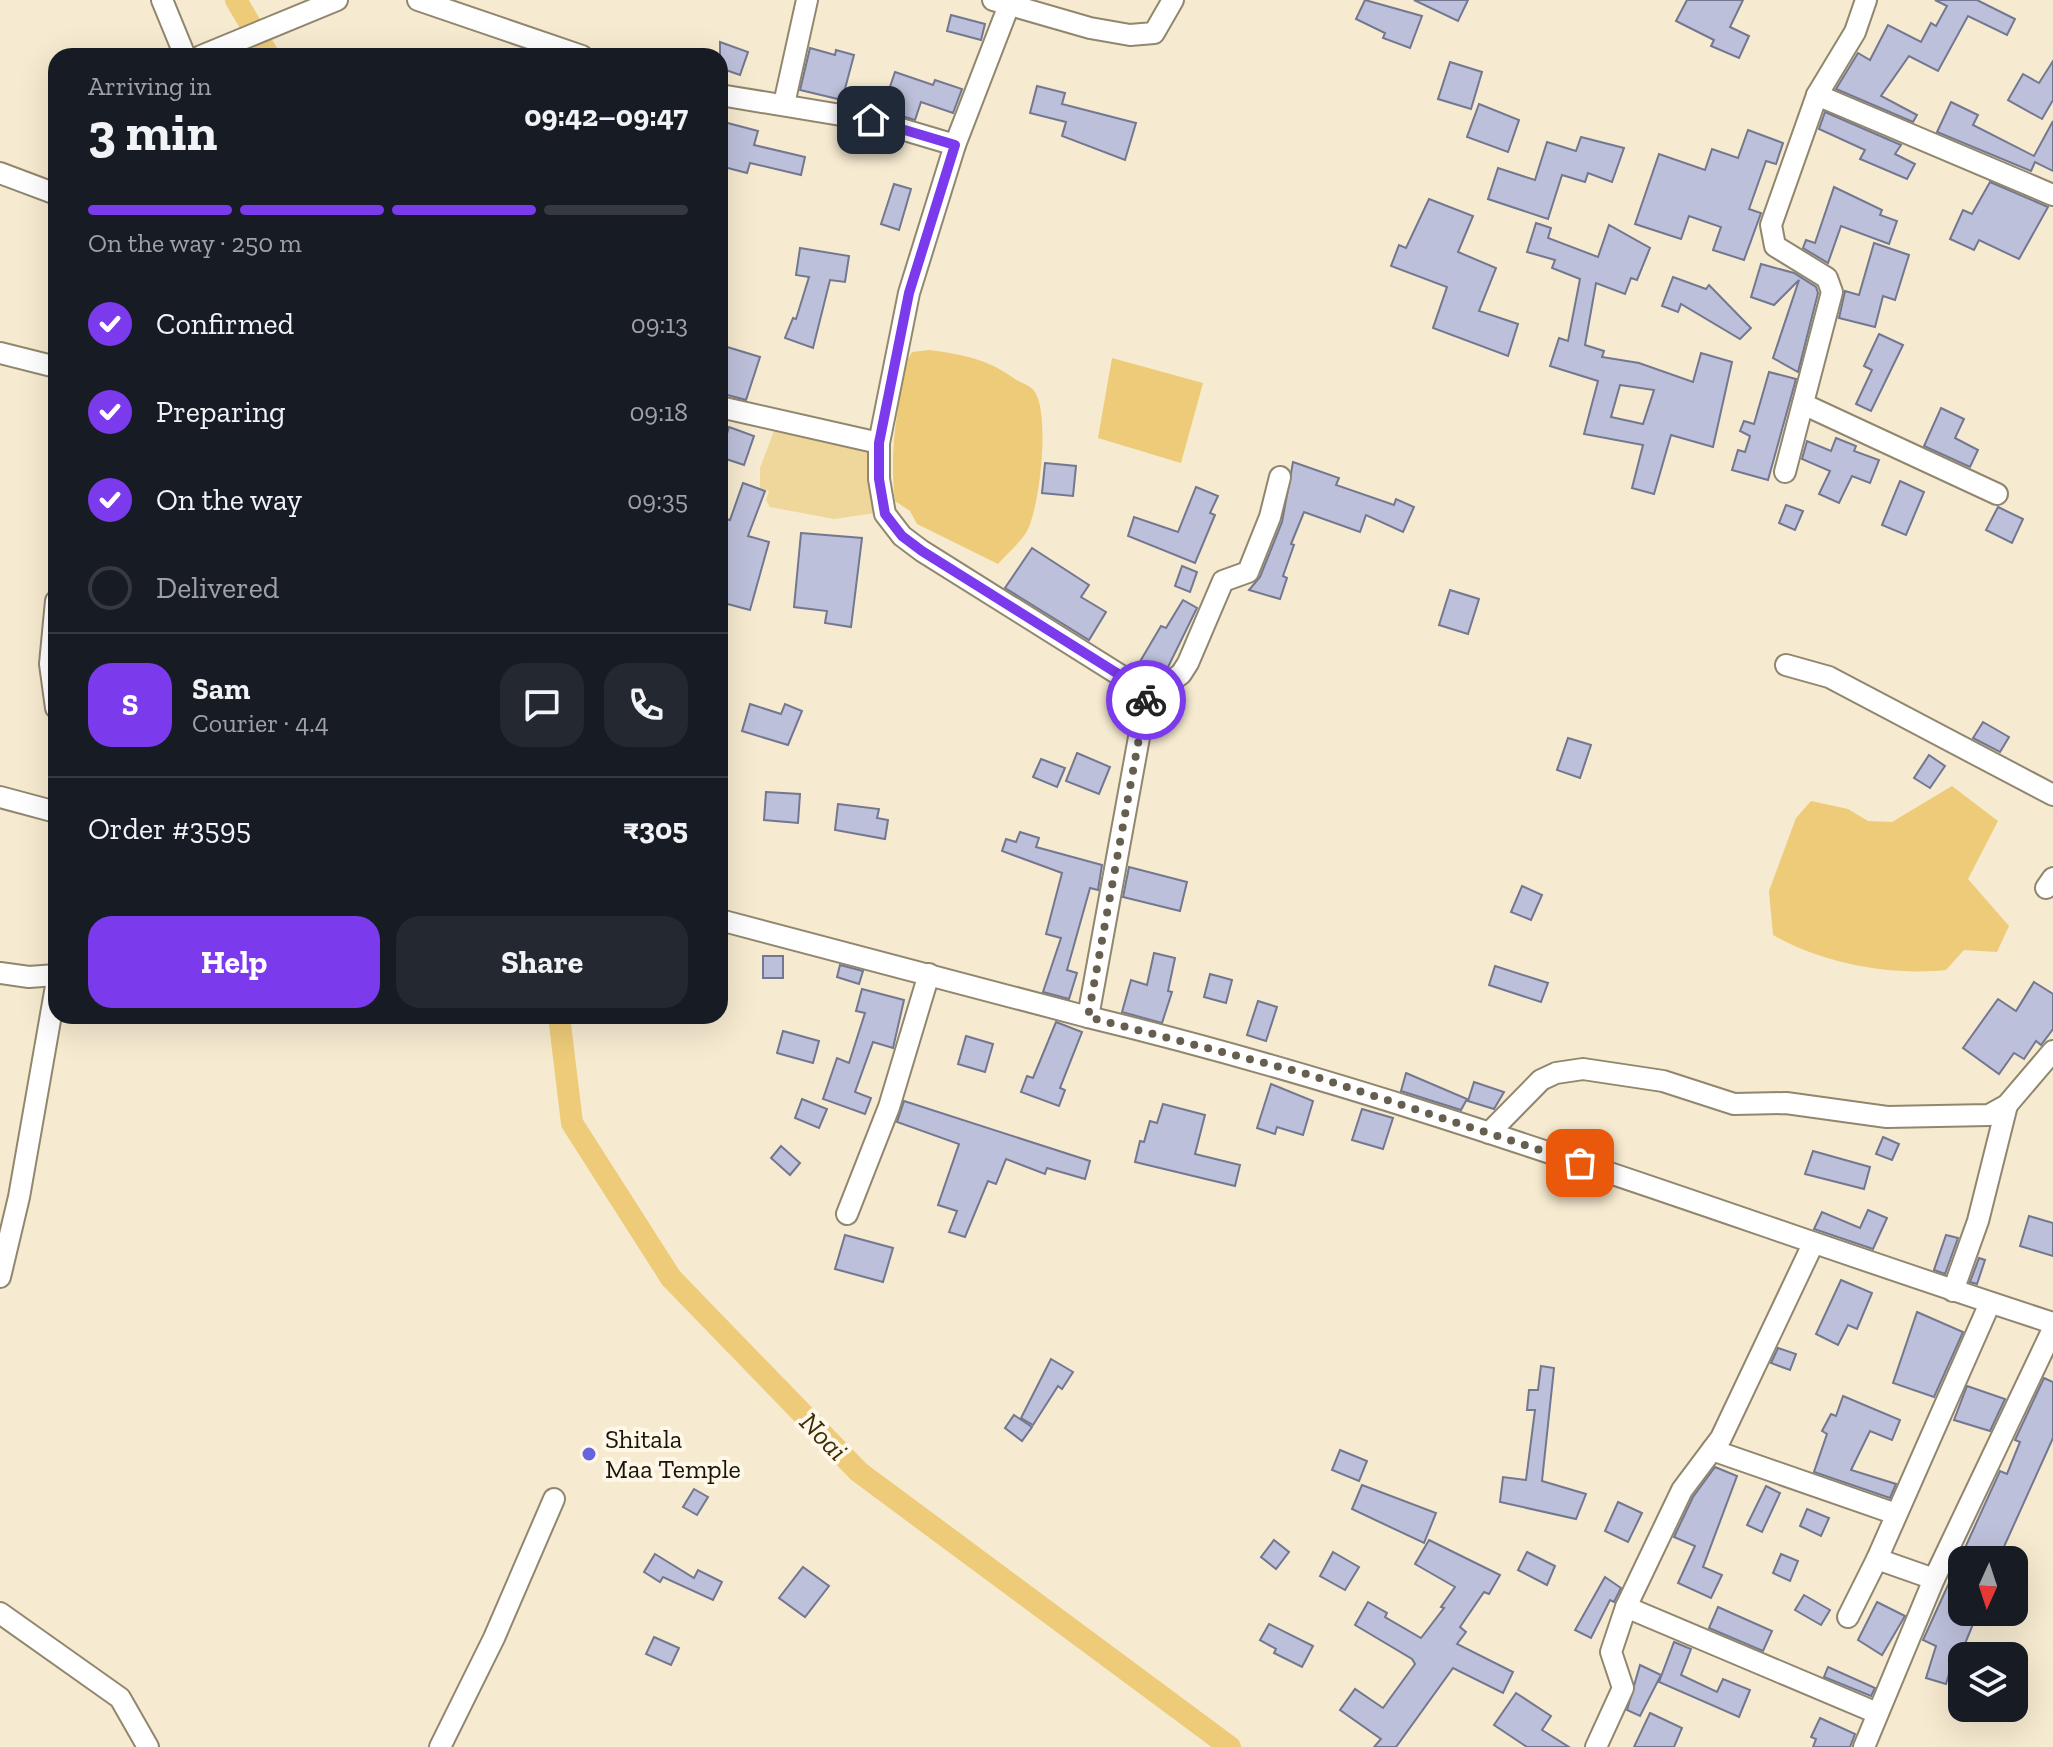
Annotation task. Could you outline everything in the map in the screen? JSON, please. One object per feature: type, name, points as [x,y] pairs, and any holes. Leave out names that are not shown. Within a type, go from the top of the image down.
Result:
[{"type":"street","points":[[162,0],[182,48]]},
{"type":"street","points":[[418,0],[559,48]]},
{"type":"street","points":[[784,104],[807,0]]},
{"type":"street","points":[[1146,699],[1123,677],[1011,610],[902,536],[885,514],[879,479],[879,443],[909,293],[1001,2],[1130,35],[1154,33],[1173,0]]},
{"type":"street","points":[[1785,472],[1831,284],[1775,246],[1771,225],[1817,95],[1855,32],[1866,0]]},
{"type":"street","points":[[219,48],[331,3]]},
{"type":"street","points":[[1817,95],[2053,195]]},
{"type":"street","points":[[728,96],[871,120],[955,145]]},
{"type":"street","points":[[0,173],[48,191]]},
{"type":"street","points":[[0,353],[48,365]]},
{"type":"street","points":[[1803,404],[1997,494]]},
{"type":"street","points":[[728,409],[879,443]]},
{"type":"street","points":[[1088,1017],[1146,699],[1181,674],[1226,577],[1241,577],[1248,572],[1270,517],[1280,477]]},
{"type":"street","points":[[1786,665],[1829,677],[2053,795]]},
{"type":"street","points":[[0,797],[48,810]]},
{"type":"street","points":[[728,922],[1088,1017],[1231,1051],[1489,1133],[2053,1326],[1934,1579],[1864,1747]]},
{"type":"street","points":[[0,973],[29,977],[48,976]]},
{"type":"street","points":[[847,1214],[889,1107],[929,974]]},
{"type":"street","points":[[0,1277],[19,1197],[49,1024]]},
{"type":"street","points":[[1489,1133],[1541,1080],[1556,1073],[1583,1069],[1663,1081],[1734,1104],[1786,1103],[1887,1117],[1989,1115],[2007,1105],[2053,1051]]},
{"type":"street","points":[[1953,1291],[1978,1221],[2007,1105]]},
{"type":"street","points":[[1596,1747],[1623,1688],[1611,1652],[1626,1607],[1682,1490],[1721,1438],[1813,1244]]},
{"type":"street","points":[[1848,1617],[1877,1559],[1990,1303]]},
{"type":"street","points":[[1712,1450],[1896,1514]]},
{"type":"street","points":[[440,1747],[494,1638],[554,1499]]},
{"type":"street","points":[[1877,1559],[1934,1579]]},
{"type":"street","points":[[1626,1607],[1877,1713]]},
{"type":"street","points":[[0,1613],[120,1698],[148,1747]]},
{"type":"shaded area","points":[[929,350],[963,356],[995,367],[1031,388],[1039,404],[1042,462],[1032,519],[1024,535],[998,564],[917,524],[910,511],[895,501],[895,430],[908,359],[912,352]]},
{"type":"shaded area","points":[[1112,358],[1203,383],[1181,463],[1098,438]]},
{"type":"shaded area","points":[[760,424],[872,451],[875,513],[834,519],[770,507],[766,500],[769,491],[760,488],[760,468],[774,431]]},
{"type":"shaded area","points":[[1952,786],[1998,821],[1968,879],[2009,926],[1997,952],[1964,950],[1946,970],[1902,971],[1834,960],[1773,935],[1769,891],[1796,818],[1811,801],[1848,809],[1868,821],[1892,822]]},
{"type":"building","points":[[1365,0],[1422,16],[1410,48],[1383,38],[1385,33],[1356,19]]},
{"type":"building","points":[[1414,0],[1468,0],[1458,21]]},
{"type":"building","points":[[1687,0],[1743,0],[1730,27],[1749,36],[1739,58],[1711,46],[1714,40],[1676,21]]},
{"type":"building","points":[[1935,0],[1977,0],[2015,19],[2007,35],[1968,16],[1938,71],[1909,56],[1881,96],[1917,115],[1913,122],[1836,89],[1858,53],[1870,60],[1888,25],[1921,42],[1931,23],[1936,26],[1947,6]]},
{"type":"building","points":[[951,15],[985,24],[981,40],[947,31]]},
{"type":"building","points":[[720,42],[748,52],[740,75],[728,71],[728,48],[720,48]]},
{"type":"building","points":[[810,48],[835,55],[836,50],[854,55],[842,100],[800,90]]},
{"type":"building","points":[[2053,61],[2053,100],[2042,119],[2008,100],[2023,74],[2039,83]]},
{"type":"building","points":[[1450,62],[1482,72],[1471,109],[1438,99]]},
{"type":"building","points":[[895,72],[933,85],[935,80],[962,89],[953,113],[921,102],[915,120],[882,110]]},
{"type":"building","points":[[1037,86],[1065,93],[1062,104],[1136,123],[1125,160],[1062,136],[1066,122],[1030,113]]},
{"type":"building","points":[[1951,102],[1978,115],[1973,125],[2034,156],[2053,121],[2053,171],[2035,162],[2031,171],[1937,132]]},
{"type":"building","points":[[1479,104],[1519,120],[1508,152],[1467,137]]},
{"type":"building","points":[[1825,112],[1901,145],[1895,154],[1915,164],[1907,179],[1860,159],[1865,150],[1819,129]]},
{"type":"building","points":[[728,123],[758,131],[754,145],[805,157],[801,175],[750,163],[747,173],[728,168]]},
{"type":"building","points":[[1748,130],[1783,143],[1776,164],[1766,161],[1749,209],[1761,213],[1744,260],[1713,250],[1721,227],[1689,216],[1681,239],[1635,224],[1659,154],[1705,170],[1712,149],[1738,158]]},
{"type":"building","points":[[1581,137],[1624,148],[1612,182],[1588,173],[1585,182],[1562,175],[1548,219],[1488,199],[1498,168],[1535,180],[1547,142],[1576,151]]},
{"type":"building","points":[[1990,182],[2048,207],[2019,259],[1979,240],[1974,250],[1950,239],[1963,210],[1972,214]]},
{"type":"building","points":[[894,184],[911,189],[899,230],[881,224]]},
{"type":"building","points":[[1834,187],[1882,210],[1880,215],[1897,221],[1889,244],[1841,226],[1828,263],[1803,248],[1806,240],[1815,243]]},
{"type":"building","points":[[1429,199],[1473,216],[1458,252],[1496,268],[1479,311],[1518,324],[1508,356],[1433,328],[1447,287],[1391,266],[1399,245],[1406,248]]},
{"type":"building","points":[[1536,223],[1551,228],[1548,238],[1598,257],[1609,225],[1650,248],[1637,280],[1631,278],[1625,294],[1596,283],[1585,345],[1604,351],[1602,357],[1639,363],[1693,382],[1701,353],[1732,362],[1713,447],[1671,435],[1654,494],[1632,488],[1643,445],[1584,434],[1598,381],[1550,366],[1559,338],[1568,341],[1580,279],[1552,268],[1555,260],[1527,252]],"holes":[[[1620,385],[1654,390],[1643,424],[1611,417]]]},
{"type":"building","points":[[1874,243],[1909,255],[1895,300],[1883,296],[1875,327],[1839,318],[1845,291],[1859,295]]},
{"type":"building","points":[[800,248],[849,256],[845,282],[830,280],[813,348],[785,338],[793,318],[796,319],[809,277],[796,275]]},
{"type":"building","points":[[1761,264],[1794,273],[1816,287],[1818,293],[1798,372],[1773,358],[1799,280],[1774,305],[1751,297]]},
{"type":"building","points":[[1673,277],[1706,289],[1709,285],[1751,328],[1740,339],[1681,304],[1678,312],[1662,306]]},
{"type":"building","points":[[1879,334],[1903,345],[1871,411],[1856,404],[1872,370],[1864,366]]},
{"type":"building","points":[[728,347],[760,357],[746,400],[728,395]]},
{"type":"building","points":[[1769,372],[1796,379],[1768,480],[1732,470],[1738,450],[1745,452],[1750,436],[1740,431],[1744,421],[1754,424]]},
{"type":"building","points":[[1941,408],[1964,419],[1955,438],[1978,450],[1970,467],[1924,446]]},
{"type":"building","points":[[729,427],[754,436],[744,465],[728,460]]},
{"type":"building","points":[[1836,438],[1856,446],[1854,451],[1879,460],[1870,483],[1852,476],[1839,503],[1819,494],[1830,471],[1802,459],[1807,441],[1831,451]]},
{"type":"building","points":[[1293,462],[1339,478],[1336,485],[1394,505],[1396,499],[1414,507],[1403,532],[1366,515],[1360,532],[1304,512],[1291,544],[1294,545],[1283,576],[1287,578],[1280,599],[1249,590],[1260,577],[1282,522]]},
{"type":"building","points":[[1045,463],[1076,466],[1073,496],[1042,493]]},
{"type":"building","points":[[1900,481],[1924,492],[1906,535],[1882,525]]},
{"type":"building","points":[[743,483],[765,491],[748,536],[769,542],[750,610],[728,604],[730,520]]},
{"type":"building","points":[[1196,487],[1218,496],[1210,513],[1215,515],[1195,563],[1128,536],[1134,517],[1178,532]]},
{"type":"building","points":[[1786,505],[1803,511],[1795,530],[1779,523]]},
{"type":"building","points":[[1998,507],[2023,519],[2012,543],[1986,530]]},
{"type":"building","points":[[801,533],[862,538],[851,627],[825,623],[827,611],[794,607]]},
{"type":"building","points":[[1032,548],[1089,585],[1081,597],[1106,612],[1089,640],[1005,588]]},
{"type":"building","points":[[1182,566],[1197,572],[1190,592],[1175,586]]},
{"type":"building","points":[[1450,590],[1479,599],[1468,634],[1439,625]]},
{"type":"building","points":[[1183,600],[1197,608],[1168,667],[1149,681],[1135,670],[1161,626],[1166,628]]},
{"type":"building","points":[[750,704],[781,714],[785,704],[802,711],[788,745],[742,731]]},
{"type":"building","points":[[1983,722],[2009,737],[2000,752],[1973,738]]},
{"type":"building","points":[[1568,738],[1591,745],[1580,778],[1557,770]]},
{"type":"building","points":[[1077,753],[1110,767],[1099,794],[1066,781]]},
{"type":"building","points":[[1929,755],[1945,766],[1930,788],[1914,778]]},
{"type":"building","points":[[1041,759],[1065,768],[1057,787],[1033,777]]},
{"type":"building","points":[[766,792],[800,794],[798,823],[764,820]]},
{"type":"building","points":[[838,804],[879,809],[877,818],[888,820],[885,839],[835,830]]},
{"type":"building","points":[[1020,832],[1039,838],[1036,847],[1102,865],[1098,890],[1090,888],[1067,970],[1077,973],[1069,999],[1043,992],[1061,938],[1046,934],[1062,873],[1002,851],[1006,839],[1016,842]]},
{"type":"building","points":[[1129,867],[1187,882],[1180,911],[1123,897]]},
{"type":"building","points":[[1522,886],[1542,895],[1531,920],[1511,912]]},
{"type":"building","points":[[1154,953],[1175,958],[1168,991],[1172,992],[1162,1023],[1122,1012],[1131,980],[1147,985]]},
{"type":"building","points":[[763,956],[783,956],[783,978],[763,978]]},
{"type":"building","points":[[840,965],[863,971],[859,984],[837,977]]},
{"type":"building","points":[[1495,966],[1548,983],[1541,1002],[1489,985]]},
{"type":"building","points":[[1210,974],[1232,980],[1226,1003],[1204,997]]},
{"type":"building","points":[[2034,982],[2053,994],[2053,1029],[2041,1045],[2036,1041],[2024,1059],[2014,1053],[1999,1074],[1963,1048],[1998,999],[2016,1011]]},
{"type":"building","points":[[862,989],[904,1000],[893,1048],[873,1042],[855,1092],[871,1098],[865,1114],[823,1099],[837,1058],[849,1063],[865,1013],[856,1011]]},
{"type":"building","points":[[1258,1001],[1277,1007],[1266,1041],[1247,1035]]},
{"type":"building","points":[[1056,1022],[1082,1032],[1060,1088],[1065,1090],[1059,1106],[1021,1092],[1027,1076],[1033,1078]]},
{"type":"building","points":[[783,1031],[819,1041],[813,1063],[777,1053]]},
{"type":"building","points":[[966,1036],[993,1044],[985,1072],[958,1064]]},
{"type":"building","points":[[1406,1073],[1467,1099],[1461,1110],[1401,1091]]},
{"type":"building","points":[[1474,1082],[1504,1092],[1494,1109],[1468,1101]]},
{"type":"building","points":[[1271,1084],[1313,1101],[1303,1135],[1277,1127],[1275,1134],[1257,1128]]},
{"type":"building","points":[[802,1099],[827,1109],[819,1128],[795,1118]]},
{"type":"building","points":[[904,1101],[1090,1161],[1085,1179],[1047,1168],[1045,1174],[1006,1159],[996,1184],[988,1181],[965,1237],[949,1232],[957,1211],[938,1205],[959,1144],[897,1122]]},
{"type":"building","points":[[1163,1104],[1205,1115],[1195,1154],[1240,1165],[1235,1186],[1135,1162],[1140,1141],[1144,1142],[1150,1121],[1157,1123]]},
{"type":"building","points":[[1362,1109],[1393,1118],[1383,1149],[1352,1140]]},
{"type":"building","points":[[1883,1137],[1899,1144],[1892,1160],[1876,1154]]},
{"type":"building","points":[[781,1146],[800,1163],[790,1175],[771,1158]]},
{"type":"building","points":[[1813,1151],[1870,1167],[1864,1189],[1805,1174]]},
{"type":"building","points":[[1868,1210],[1887,1218],[1873,1249],[1814,1229],[1822,1212],[1860,1228]]},
{"type":"building","points":[[2029,1216],[2053,1223],[2053,1256],[2020,1246]]},
{"type":"building","points":[[845,1235],[893,1248],[883,1282],[835,1269]]},
{"type":"building","points":[[1946,1235],[1958,1238],[1945,1274],[1934,1270]]},
{"type":"building","points":[[1979,1258],[1985,1260],[1977,1284],[1970,1282]]},
{"type":"building","points":[[1841,1280],[1872,1293],[1857,1329],[1848,1325],[1838,1345],[1816,1334]]},
{"type":"building","points":[[1917,1312],[1963,1332],[1934,1397],[1893,1383]]},
{"type":"building","points":[[1778,1348],[1796,1354],[1790,1370],[1771,1363]]},
{"type":"building","points":[[1051,1359],[1073,1372],[1062,1389],[1058,1386],[1033,1425],[1021,1418]]},
{"type":"building","points":[[1541,1366],[1554,1368],[1542,1481],[1586,1494],[1576,1519],[1500,1502],[1503,1477],[1526,1480],[1535,1410],[1527,1410],[1529,1390],[1538,1390]]},
{"type":"building","points":[[2044,1378],[2053,1382],[2053,1438],[2004,1546],[1966,1546],[2000,1471],[2007,1474],[2020,1442],[2015,1440]]},
{"type":"building","points":[[1967,1386],[2005,1399],[1990,1431],[1954,1420]]},
{"type":"building","points":[[1843,1396],[1900,1420],[1892,1440],[1870,1431],[1851,1470],[1896,1484],[1890,1498],[1814,1472],[1827,1434],[1822,1431],[1831,1414],[1836,1416]]},
{"type":"building","points":[[1014,1415],[1032,1427],[1022,1441],[1005,1428]]},
{"type":"building","points":[[1340,1450],[1367,1461],[1359,1481],[1332,1470]]},
{"type":"building","points":[[1715,1467],[1737,1476],[1703,1567],[1722,1575],[1711,1598],[1678,1583],[1695,1546],[1674,1537],[1693,1497]]},
{"type":"building","points":[[1362,1485],[1436,1513],[1424,1543],[1352,1509]]},
{"type":"building","points":[[1766,1486],[1780,1493],[1762,1532],[1747,1525]]},
{"type":"building","points":[[694,1489],[708,1497],[697,1515],[683,1507]]},
{"type":"building","points":[[1618,1502],[1642,1513],[1628,1542],[1605,1531]]},
{"type":"building","points":[[1807,1509],[1829,1518],[1821,1536],[1800,1526]]},
{"type":"building","points":[[1274,1540],[1289,1552],[1276,1569],[1261,1557]]},
{"type":"building","points":[[1429,1540],[1500,1575],[1489,1594],[1484,1592],[1460,1627],[1466,1632],[1457,1644],[1513,1672],[1503,1693],[1453,1668],[1396,1747],[1374,1747],[1381,1739],[1340,1710],[1355,1689],[1383,1708],[1415,1664],[1412,1659],[1355,1625],[1368,1602],[1387,1613],[1385,1617],[1421,1638],[1444,1608],[1441,1607],[1455,1587],[1415,1564]]},
{"type":"building","points":[[1333,1552],[1359,1567],[1345,1590],[1320,1576]]},
{"type":"building","points":[[1527,1552],[1555,1566],[1547,1585],[1518,1570]]},
{"type":"building","points":[[655,1554],[694,1578],[698,1570],[722,1582],[713,1600],[663,1577],[660,1582],[644,1572]]},
{"type":"building","points":[[1781,1554],[1798,1561],[1790,1581],[1773,1573]]},
{"type":"building","points":[[803,1567],[829,1586],[805,1617],[779,1598]]},
{"type":"building","points":[[1605,1577],[1621,1588],[1614,1602],[1610,1600],[1591,1638],[1575,1630]]},
{"type":"building","points":[[1948,1585],[1948,1626],[1972,1626],[1966,1642],[1948,1642],[1946,1684],[1926,1678],[1936,1646],[1923,1640]]},
{"type":"building","points":[[1804,1595],[1830,1610],[1821,1625],[1795,1610]]},
{"type":"building","points":[[1877,1602],[1905,1616],[1882,1655],[1858,1640]]},
{"type":"building","points":[[1718,1607],[1772,1631],[1763,1651],[1709,1628]]},
{"type":"building","points":[[1269,1624],[1313,1646],[1302,1667],[1274,1653],[1276,1649],[1260,1640]]},
{"type":"building","points":[[654,1637],[679,1648],[671,1665],[646,1654]]},
{"type":"building","points":[[1674,1642],[1691,1649],[1681,1675],[1717,1692],[1723,1679],[1750,1690],[1739,1717],[1659,1682]]},
{"type":"building","points":[[1640,1665],[1661,1675],[1640,1716],[1627,1710]]},
{"type":"building","points":[[1828,1667],[1875,1688],[1871,1696],[1824,1677]]},
{"type":"building","points":[[1516,1693],[1551,1716],[1542,1730],[1569,1747],[1527,1747],[1494,1725]]},
{"type":"building","points":[[1650,1713],[1682,1728],[1674,1747],[1634,1747]]},
{"type":"building","points":[[1820,1718],[1855,1734],[1850,1747],[1813,1747],[1816,1739],[1811,1737]]},
{"type":"waterway","name":"Noai","points":[[236,0],[264,48]]},
{"type":"waterway","name":"Noai","points":[[560,1024],[572,1123],[671,1278],[859,1472],[1230,1747]]},
{"type":"way so far","points":[[1146,700],[1088,1017],[1231,1051],[1384,1097],[1580,1163]]},
{"type":"place","name":"Shitala Maa Temple","points":[[589,1454]]},
{"type":"route","points":[[871,120],[955,145],[909,293],[881,430],[878,459],[885,514],[902,536],[922,551],[1011,610],[1123,677],[1137,687],[1146,700]]}]
